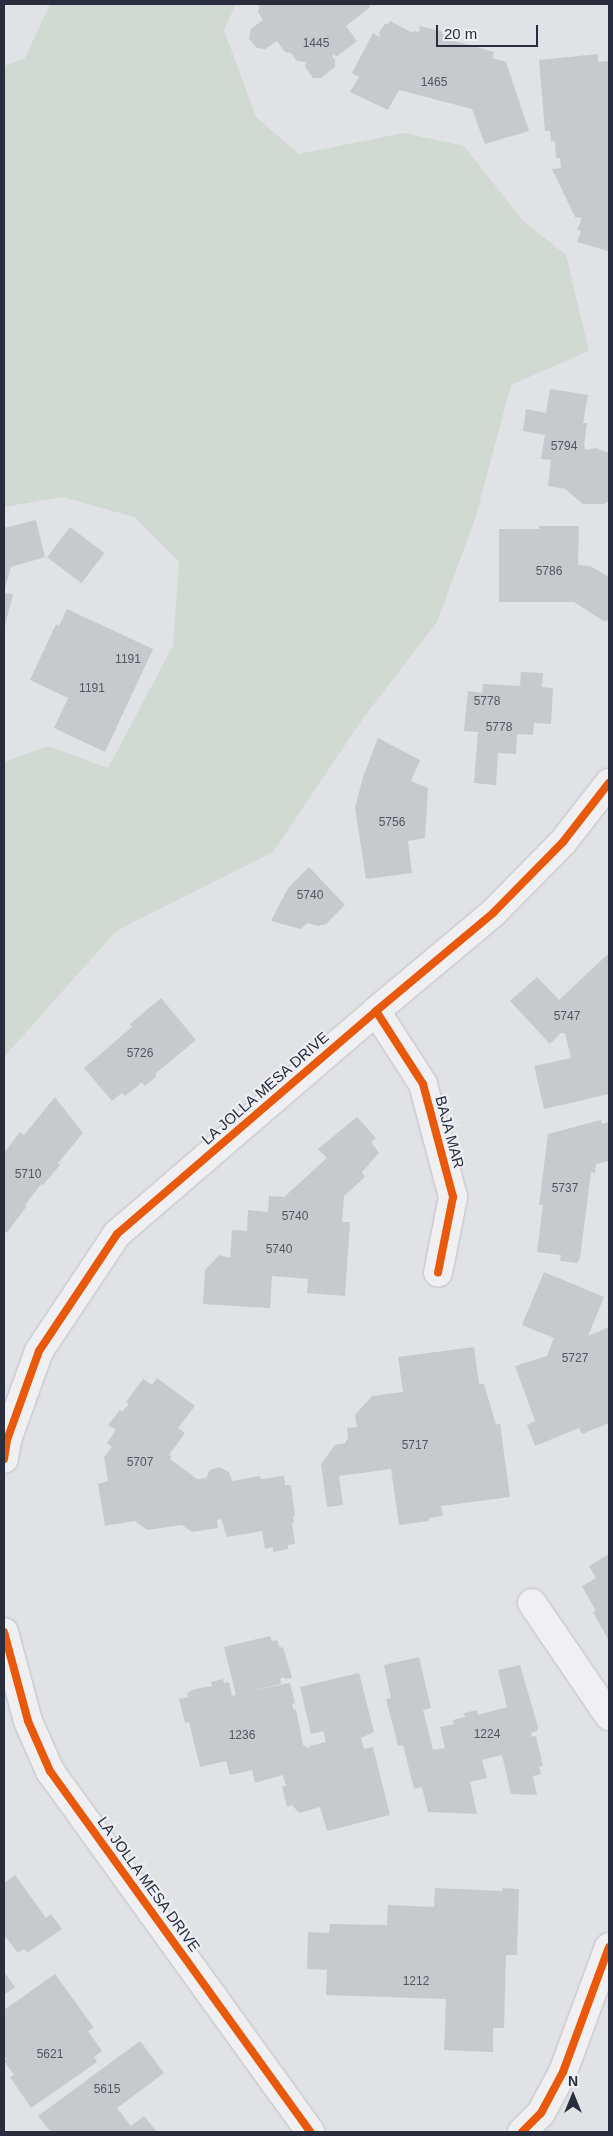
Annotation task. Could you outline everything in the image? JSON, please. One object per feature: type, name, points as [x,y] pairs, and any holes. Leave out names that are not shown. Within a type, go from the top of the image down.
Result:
[{"type":"street","name":"LA JOLLA MESA DRIVE","points":[[4,1459],[7,1440],[40,1351],[117,1234],[376,1011],[493,914],[562,842],[609,783]]},
{"type":"street","name":"BAJA MAR","points":[[376,1011],[424,1084],[453,1197],[438,1273]]},
{"type":"street","points":[[532,1603],[609,1716]]},
{"type":"street","name":"LA JOLLA MESA DRIVE","points":[[4,1632],[28,1722],[50,1771],[310,2132]]},
{"type":"street","points":[[522,2132],[541,2113],[562,2072],[609,1947]]},
{"type":"shaded area","points":[[50,4],[236,4],[224,30],[256,117],[299,154],[404,133],[464,146],[523,221],[566,255],[589,351],[511,385],[475,519],[437,622],[364,717],[273,852],[116,931],[4,1057],[4,762],[48,746],[108,768],[173,646],[179,562],[134,517],[63,497],[4,507],[4,66],[25,58]]},
{"type":"building","points":[[260,4],[370,4],[370,7],[346,26],[357,41],[336,57],[334,54],[332,56],[335,60],[335,67],[321,78],[313,78],[305,67],[306,62],[297,61],[291,53],[285,52],[277,41],[265,49],[257,48],[249,39],[251,29],[263,20],[258,12]]},
{"type":"building","points":[[390,21],[413,33],[414,31],[419,32],[420,26],[444,32],[443,38],[494,52],[492,58],[506,62],[529,131],[485,144],[472,109],[399,90],[388,110],[350,92],[359,77],[352,73],[373,33],[380,37],[379,32]]},
{"type":"building","points":[[598,54],[598,62],[609,61],[608,251],[577,242],[581,231],[577,230],[582,218],[575,217],[552,169],[561,168],[560,158],[556,158],[555,141],[551,142],[550,131],[545,131],[539,60]]},
{"type":"building","points":[[550,389],[588,395],[583,423],[587,423],[584,446],[586,450],[596,448],[609,453],[609,501],[604,504],[583,504],[565,489],[548,486],[551,460],[541,459],[545,435],[523,431],[526,409],[546,413]]},
{"type":"building","points":[[36,520],[45,557],[11,567],[4,592],[4,528]]},
{"type":"building","points":[[539,526],[579,526],[578,565],[590,566],[609,577],[609,622],[606,620],[605,622],[574,602],[499,602],[499,529],[539,529]]},
{"type":"building","points":[[70,527],[104,553],[81,583],[47,557]]},
{"type":"building","points":[[4,593],[13,594],[4,629]]},
{"type":"building","points":[[67,609],[153,649],[105,752],[54,728],[68,698],[30,680],[56,624],[59,626]]},
{"type":"building","points":[[521,672],[543,673],[542,687],[553,688],[551,724],[534,723],[533,735],[517,734],[516,754],[498,753],[496,785],[474,783],[478,732],[464,731],[468,691],[482,693],[483,684],[520,686]]},
{"type":"building","points":[[378,738],[420,760],[411,781],[428,788],[425,838],[408,841],[412,873],[366,879],[355,808],[363,777]]},
{"type":"building","points":[[309,867],[345,905],[326,924],[318,926],[307,923],[301,929],[271,921],[288,888]]},
{"type":"building","points":[[609,953],[609,1094],[544,1109],[534,1066],[571,1058],[565,1033],[561,1033],[550,1044],[510,1001],[537,977],[559,1000]]},
{"type":"building","points":[[161,998],[196,1040],[155,1074],[157,1076],[145,1086],[142,1082],[125,1096],[122,1093],[112,1101],[84,1068],[132,1027],[130,1024]]},
{"type":"building","points":[[55,1097],[83,1133],[58,1163],[60,1165],[43,1185],[41,1184],[8,1231],[4,1233],[4,1153],[20,1132],[24,1135]]},
{"type":"building","points":[[357,1117],[376,1138],[371,1142],[379,1153],[362,1172],[365,1177],[344,1196],[342,1222],[350,1222],[345,1296],[307,1293],[308,1279],[272,1276],[270,1308],[203,1304],[205,1270],[219,1255],[230,1258],[232,1230],[247,1231],[248,1210],[268,1212],[269,1196],[284,1197],[327,1158],[318,1149]]},
{"type":"building","points":[[601,1120],[602,1124],[609,1122],[609,1161],[596,1164],[595,1173],[591,1172],[580,1258],[577,1263],[560,1261],[561,1255],[537,1252],[543,1205],[539,1205],[548,1134]]},
{"type":"building","points":[[544,1272],[604,1297],[588,1336],[609,1327],[609,1423],[582,1434],[579,1428],[535,1446],[527,1425],[535,1421],[515,1366],[547,1356],[554,1338],[522,1325]]},
{"type":"building","points":[[474,1347],[479,1384],[484,1384],[496,1425],[500,1423],[510,1497],[441,1506],[443,1516],[429,1518],[429,1521],[399,1525],[391,1469],[339,1476],[343,1505],[327,1507],[321,1464],[335,1445],[346,1443],[348,1439],[347,1428],[357,1427],[355,1415],[372,1396],[403,1392],[398,1357]]},
{"type":"building","points":[[157,1378],[195,1406],[178,1428],[185,1433],[169,1455],[172,1456],[170,1459],[197,1479],[206,1478],[210,1470],[219,1467],[229,1472],[232,1481],[260,1476],[261,1479],[284,1476],[285,1485],[291,1485],[295,1516],[293,1517],[294,1523],[292,1523],[295,1544],[288,1545],[288,1549],[273,1552],[273,1547],[265,1549],[262,1531],[227,1537],[221,1519],[217,1520],[218,1528],[192,1532],[182,1525],[147,1530],[135,1521],[105,1526],[98,1484],[108,1481],[104,1457],[112,1447],[107,1443],[116,1430],[108,1425],[120,1410],[122,1412],[129,1404],[126,1402],[143,1379],[152,1385]]},
{"type":"building","points":[[609,1554],[609,1641],[593,1612],[596,1611],[582,1586],[596,1578],[589,1566]]},
{"type":"building","points":[[270,1636],[272,1641],[277,1640],[280,1648],[283,1647],[292,1678],[285,1679],[284,1677],[280,1679],[281,1684],[250,1691],[290,1683],[295,1703],[292,1704],[294,1710],[296,1709],[303,1745],[310,1749],[309,1746],[326,1742],[323,1731],[311,1734],[300,1687],[359,1673],[374,1732],[361,1738],[364,1749],[373,1747],[390,1815],[327,1831],[320,1807],[299,1813],[292,1805],[287,1807],[282,1786],[286,1786],[283,1775],[255,1783],[252,1770],[230,1775],[226,1761],[200,1767],[189,1722],[185,1723],[179,1699],[188,1697],[187,1693],[195,1689],[212,1686],[211,1682],[223,1679],[224,1683],[229,1682],[232,1696],[236,1695],[224,1647]]},
{"type":"building","points":[[419,1657],[431,1708],[423,1710],[433,1750],[445,1748],[440,1727],[454,1724],[453,1720],[465,1717],[464,1713],[477,1710],[478,1715],[507,1707],[498,1670],[520,1665],[538,1727],[537,1731],[531,1733],[532,1737],[536,1736],[543,1766],[539,1767],[541,1774],[533,1776],[537,1795],[511,1794],[502,1755],[482,1760],[487,1778],[470,1782],[477,1814],[428,1812],[422,1787],[414,1789],[403,1745],[398,1746],[386,1699],[391,1698],[384,1665]]},
{"type":"building","points":[[15,1875],[46,1918],[51,1914],[62,1929],[27,1953],[24,1949],[18,1953],[4,1935],[4,1883]]},
{"type":"building","points":[[435,1888],[502,1891],[503,1888],[519,1889],[517,1955],[506,1955],[504,2028],[493,2028],[493,2052],[444,2050],[446,1999],[326,1995],[327,1970],[307,1969],[308,1932],[329,1933],[330,1924],[387,1925],[388,1905],[434,1907]]},
{"type":"building","points":[[4,1972],[15,1987],[4,1995]]},
{"type":"building","points":[[55,1974],[94,2028],[88,2031],[102,2051],[94,2057],[97,2062],[31,2108],[10,2077],[14,2075],[4,2061],[7,2059],[4,2055],[4,2010]]},
{"type":"building","points":[[140,2041],[164,2073],[117,2108],[131,2126],[144,2116],[157,2132],[51,2132],[38,2116]]},
{"type":"cycle path","points":[[4,1459],[7,1440],[39,1351],[117,1234],[493,913],[563,842],[609,783]]},
{"type":"cycle path","points":[[376,1011],[423,1084],[453,1197],[438,1273]]},
{"type":"cycle path","points":[[4,1632],[28,1721],[50,1771],[310,2132]]},
{"type":"cycle path","points":[[522,2132],[541,2113],[563,2072],[609,1947]]}]
